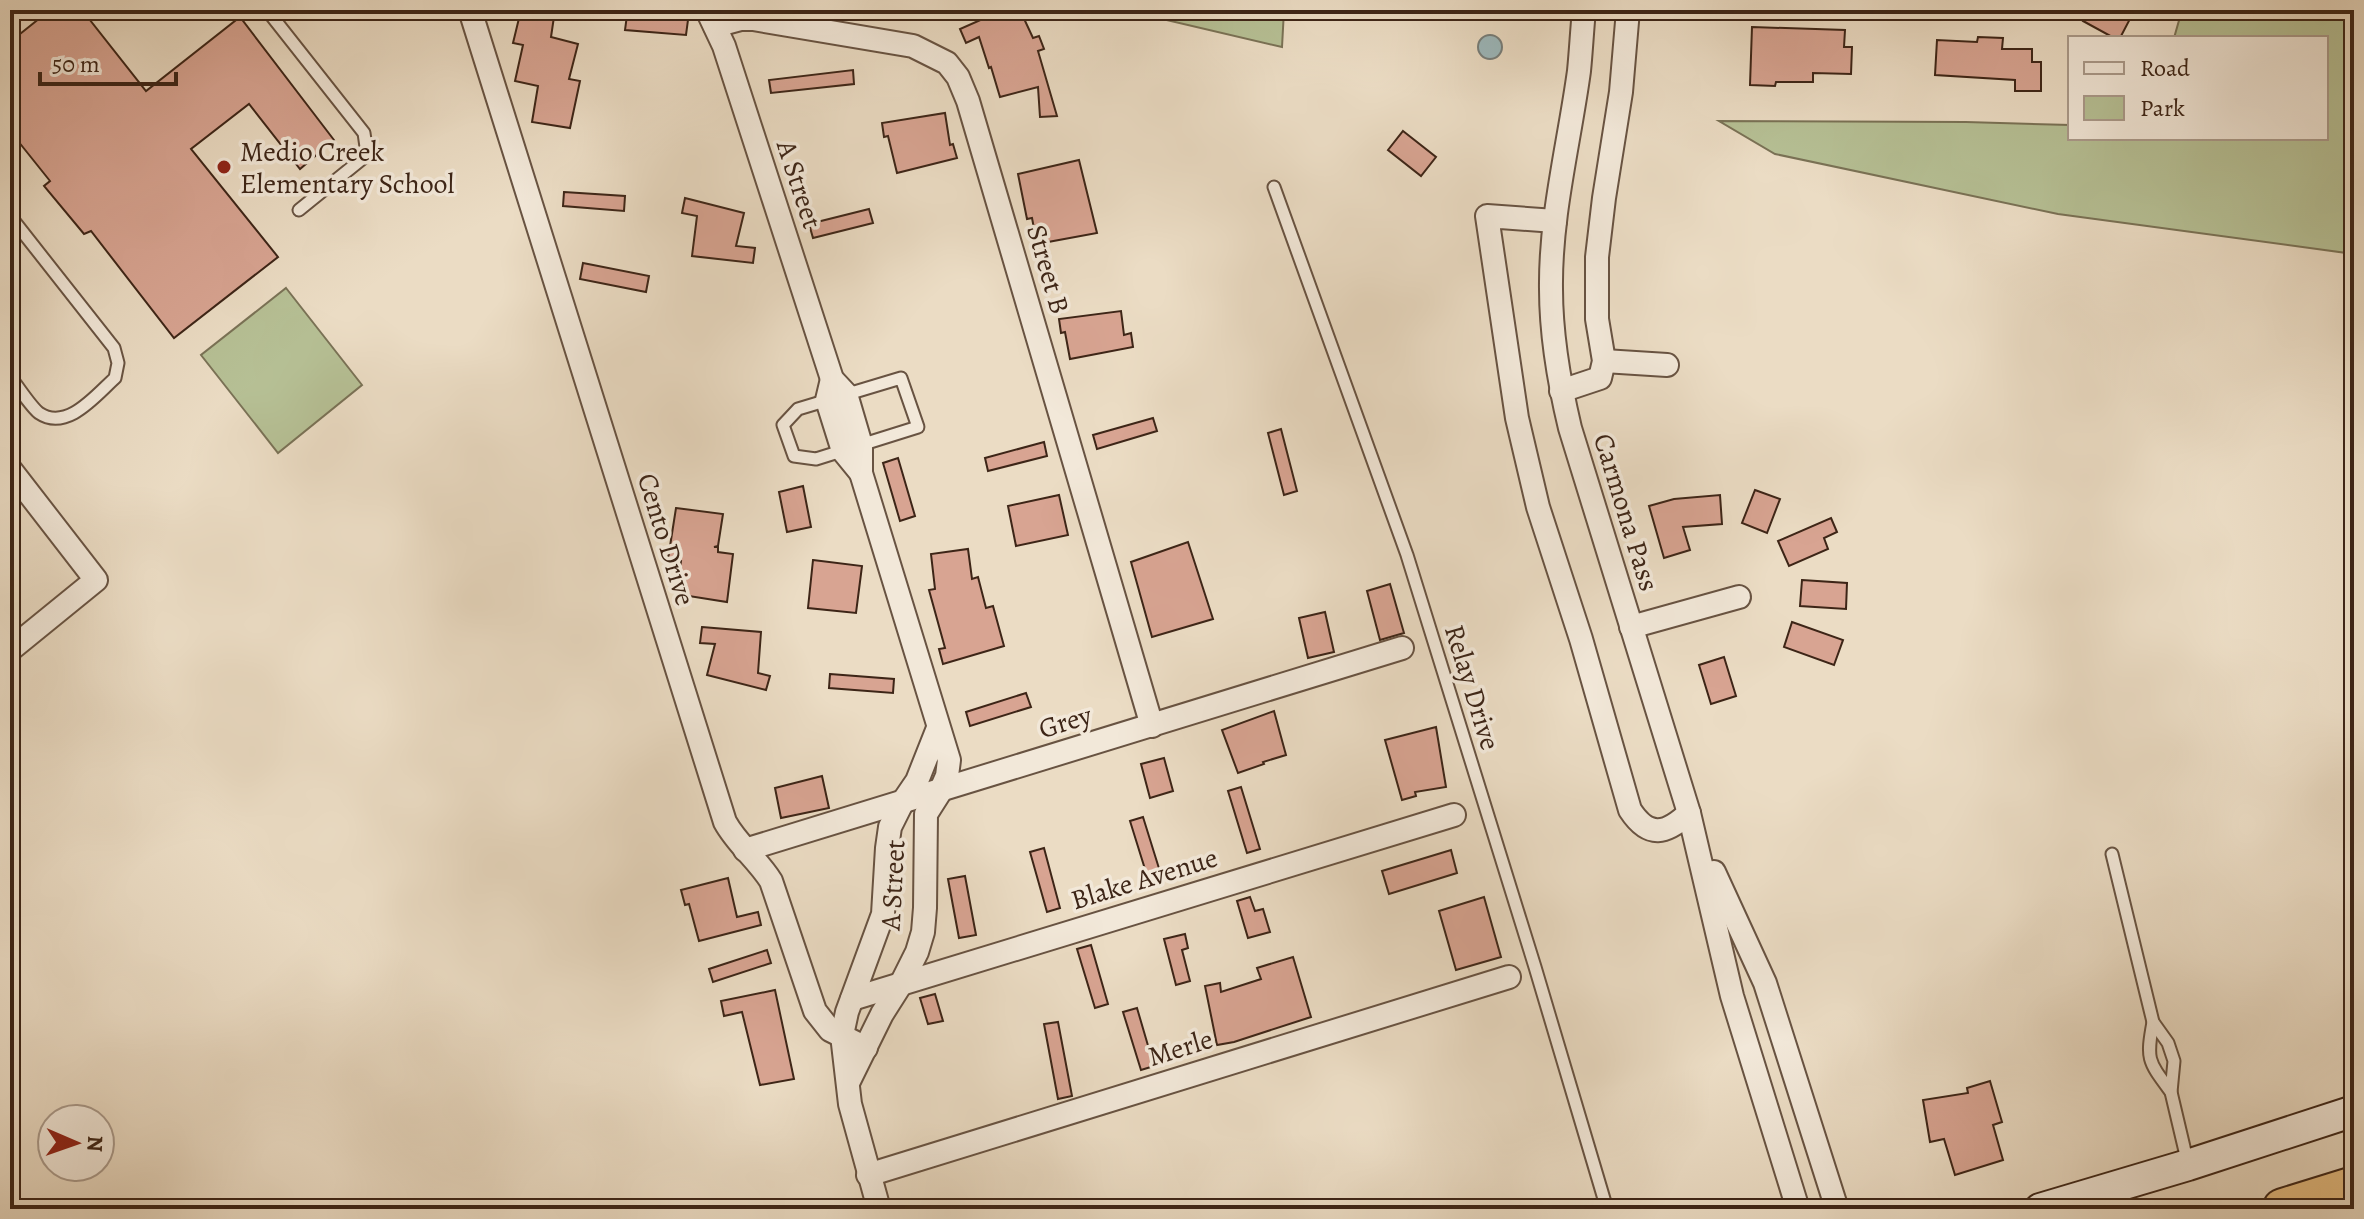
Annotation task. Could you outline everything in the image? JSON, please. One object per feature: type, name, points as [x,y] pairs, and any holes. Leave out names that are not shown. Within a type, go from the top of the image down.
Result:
[{"type":"highway","points":[[2283,1209],[2354,1187]]},
{"type":"main road","points":[[2040,1209],[2354,1111]]},
{"type":"street","name":"Cento Drive","points":[[470,10],[725,822],[771,881],[815,1011],[830,1030],[866,1048]]},
{"type":"street","name":"Carmona Pass","points":[[1584,10],[1579,69],[1555,221],[1551,287],[1553,343],[1561,391],[1689,813],[1732,996],[1798,1209]]},
{"type":"street","points":[[1561,391],[1600,378],[1604,361],[1597,319],[1597,257],[1621,92],[1628,10]]},
{"type":"street","name":"A Street","points":[[711,18],[729,61],[835,391],[949,760],[947,776],[926,814],[925,908],[917,952],[848,1083]]},
{"type":"street","name":"Street B","points":[[711,18],[753,19],[913,46],[947,63],[958,77],[1152,726]]},
{"type":"street","points":[[1555,221],[1487,216],[1517,418],[1538,507],[1581,639],[1630,810],[1639,824],[1657,831],[1677,824],[1689,813]]},
{"type":"street","points":[[1604,361],[1667,365]]},
{"type":"street","points":[[10,469],[96,580],[10,650]]},
{"type":"street","points":[[1631,627],[1739,597]]},
{"type":"street","name":"Grey","points":[[745,850],[1402,648]]},
{"type":"street","name":"A Street","points":[[879,1209],[850,1104],[842,1035],[883,914],[890,827],[917,781],[938,728]]},
{"type":"street","name":"Carmona Pass","points":[[1689,813],[1765,983],[1837,1209]]},
{"type":"street","name":"Blake Avenue","points":[[852,999],[1454,815]]},
{"type":"street","name":"Merle","points":[[868,1175],[1509,977]]},
{"type":"street","points":[[1762,1087],[1795,1077]]},
{"type":"lane","points":[[10,14],[15,10]]},
{"type":"lane","points":[[267,10],[364,133],[366,147],[362,159],[299,210]]},
{"type":"lane","name":"Relay Drive","points":[[1274,187],[1407,555],[1607,1209]]},
{"type":"lane","points":[[10,216],[114,348],[118,363],[115,378],[73,414],[58,419],[39,412],[10,377]]},
{"type":"lane","points":[[901,378],[918,427],[816,459],[794,456],[783,425],[798,409],[835,391],[901,378]]},
{"type":"lane","points":[[2112,854],[2153,1022],[2168,1043],[2174,1061],[2171,1092],[2188,1165]]},
{"type":"lane","points":[[2153,1022],[2148,1050],[2153,1068],[2171,1092]]},
{"type":"green space","points":[[1124,10],[1284,10],[1282,47]]},
{"type":"green space","points":[[2182,10],[2354,10],[2354,254],[2058,214],[1775,154],[1719,121],[2068,125],[2068,140],[2328,140],[2328,36],[2175,36]]},
{"type":"green space","points":[[286,288],[362,385],[278,453],[201,355]]},
{"type":"water","points":[[1490,35],[1499,38],[1502,47],[1499,56],[1490,59],[1481,56],[1478,47],[1481,38]]},
{"type":"building","points":[[50,10],[82,10],[146,91],[240,17],[334,140],[300,169],[249,104],[191,149],[278,257],[174,338],[91,231],[84,234],[44,186],[50,181],[10,131],[10,42]]},
{"type":"building","points":[[521,10],[555,10],[551,37],[578,44],[569,79],[580,81],[570,128],[532,122],[538,86],[515,81],[523,45],[513,43]]},
{"type":"building","points":[[1003,10],[1020,10],[1033,38],[1039,36],[1044,49],[1038,51],[1057,116],[1040,117],[1038,87],[1000,97],[979,37],[966,43],[960,29]]},
{"type":"building","points":[[2089,10],[2117,10],[2131,17],[2121,36],[2110,36],[2083,21]]},
{"type":"building","points":[[627,15],[688,20],[686,35],[625,30]]},
{"type":"building","points":[[1752,27],[1845,30],[1844,47],[1852,47],[1851,74],[1813,73],[1813,82],[1750,85]]},
{"type":"building","points":[[1978,37],[2003,38],[2002,49],[2032,49],[2032,62],[2041,62],[2041,91],[2015,91],[2015,80],[1935,75],[1937,40],[1977,42]]},
{"type":"building","points":[[853,70],[854,84],[771,93],[769,80]]},
{"type":"building","points":[[945,113],[950,145],[953,144],[957,158],[897,173],[882,123]]},
{"type":"building","points":[[1403,131],[1436,157],[1421,176],[1388,150]]},
{"type":"building","points":[[1079,160],[1097,233],[1037,244],[1032,218],[1027,219],[1018,174]]},
{"type":"building","points":[[564,192],[625,196],[624,211],[563,206]]},
{"type":"building","points":[[685,198],[744,213],[736,246],[755,248],[753,263],[692,256],[697,216],[682,213]]},
{"type":"building","points":[[869,209],[873,223],[813,238],[809,224]]},
{"type":"building","points":[[583,263],[649,276],[646,292],[580,279]]},
{"type":"building","points":[[1121,311],[1124,335],[1131,333],[1133,347],[1070,359],[1059,319]]},
{"type":"building","points":[[1153,418],[1157,431],[1097,449],[1093,435]]},
{"type":"building","points":[[1281,429],[1297,491],[1284,495],[1268,433]]},
{"type":"building","points":[[1044,442],[1047,456],[988,471],[985,458]]},
{"type":"building","points":[[898,458],[915,516],[900,521],[883,463]]},
{"type":"building","points":[[803,486],[811,527],[787,532],[779,492]]},
{"type":"building","points":[[1755,490],[1780,499],[1767,533],[1742,523]]},
{"type":"building","points":[[1059,495],[1068,535],[1016,546],[1008,506]]},
{"type":"building","points":[[1720,495],[1722,524],[1683,527],[1690,550],[1664,558],[1649,506],[1674,499]]},
{"type":"building","points":[[676,508],[723,514],[718,546],[714,547],[718,547],[718,552],[733,554],[727,602],[676,594],[681,561],[668,559]]},
{"type":"building","points":[[1831,518],[1837,532],[1824,538],[1828,549],[1789,566],[1778,541]]},
{"type":"building","points":[[1188,542],[1213,619],[1152,637],[1131,562]]},
{"type":"building","points":[[968,549],[972,579],[978,577],[986,608],[993,606],[1004,646],[943,664],[939,649],[945,648],[929,590],[935,589],[931,554]]},
{"type":"building","points":[[813,560],[862,566],[856,613],[808,608]]},
{"type":"building","points":[[1802,580],[1847,583],[1846,609],[1800,606]]},
{"type":"building","points":[[1390,584],[1404,633],[1380,640],[1367,591]]},
{"type":"building","points":[[1325,612],[1334,652],[1308,658],[1299,618]]},
{"type":"building","points":[[1792,622],[1843,640],[1834,665],[1784,647]]},
{"type":"building","points":[[702,627],[761,632],[758,673],[770,676],[766,690],[707,675],[715,644],[700,643]]},
{"type":"building","points":[[1724,657],[1736,696],[1711,704],[1699,665]]},
{"type":"building","points":[[830,674],[894,679],[893,693],[829,688]]},
{"type":"building","points":[[1026,693],[1031,707],[970,726],[966,712]]},
{"type":"building","points":[[1274,711],[1286,755],[1238,773],[1222,730]]},
{"type":"building","points":[[1436,727],[1446,787],[1415,792],[1416,796],[1402,800],[1385,740]]},
{"type":"building","points":[[1164,758],[1173,791],[1150,798],[1141,764]]},
{"type":"building","points":[[822,776],[829,808],[781,818],[775,788]]},
{"type":"building","points":[[1241,787],[1260,849],[1247,853],[1228,791]]},
{"type":"building","points":[[1143,817],[1162,878],[1149,882],[1130,821]]},
{"type":"building","points":[[1044,848],[1060,908],[1047,912],[1030,852]]},
{"type":"building","points":[[1451,850],[1457,873],[1389,894],[1382,871]]},
{"type":"building","points":[[965,876],[976,935],[959,938],[948,879]]},
{"type":"building","points":[[728,878],[737,917],[758,912],[761,925],[699,941],[689,904],[685,905],[681,890]]},
{"type":"building","points":[[1250,897],[1255,911],[1263,909],[1270,932],[1248,938],[1237,901]]},
{"type":"building","points":[[1484,897],[1501,957],[1456,970],[1439,911]]},
{"type":"building","points":[[1185,934],[1188,948],[1182,950],[1190,981],[1176,985],[1164,939]]},
{"type":"building","points":[[1091,945],[1108,1004],[1095,1008],[1077,949]]},
{"type":"building","points":[[767,950],[771,963],[713,982],[709,969]]},
{"type":"building","points":[[1293,957],[1311,1017],[1217,1045],[1205,986],[1220,983],[1221,992],[1261,979],[1257,968]]},
{"type":"building","points":[[775,990],[794,1079],[760,1085],[742,1012],[724,1016],[721,1001]]},
{"type":"building","points":[[935,994],[943,1021],[928,1024],[920,998]]},
{"type":"building","points":[[1137,1008],[1154,1066],[1141,1070],[1123,1012]]},
{"type":"building","points":[[1058,1022],[1072,1096],[1058,1099],[1044,1024]]},
{"type":"building","points":[[1990,1081],[2002,1122],[1993,1125],[2003,1160],[1955,1175],[1944,1139],[1930,1142],[1923,1100],[1968,1093],[1967,1088]]},
{"type":"place","name":"Medio Creek Elementary School","points":[[224,167]]}]
